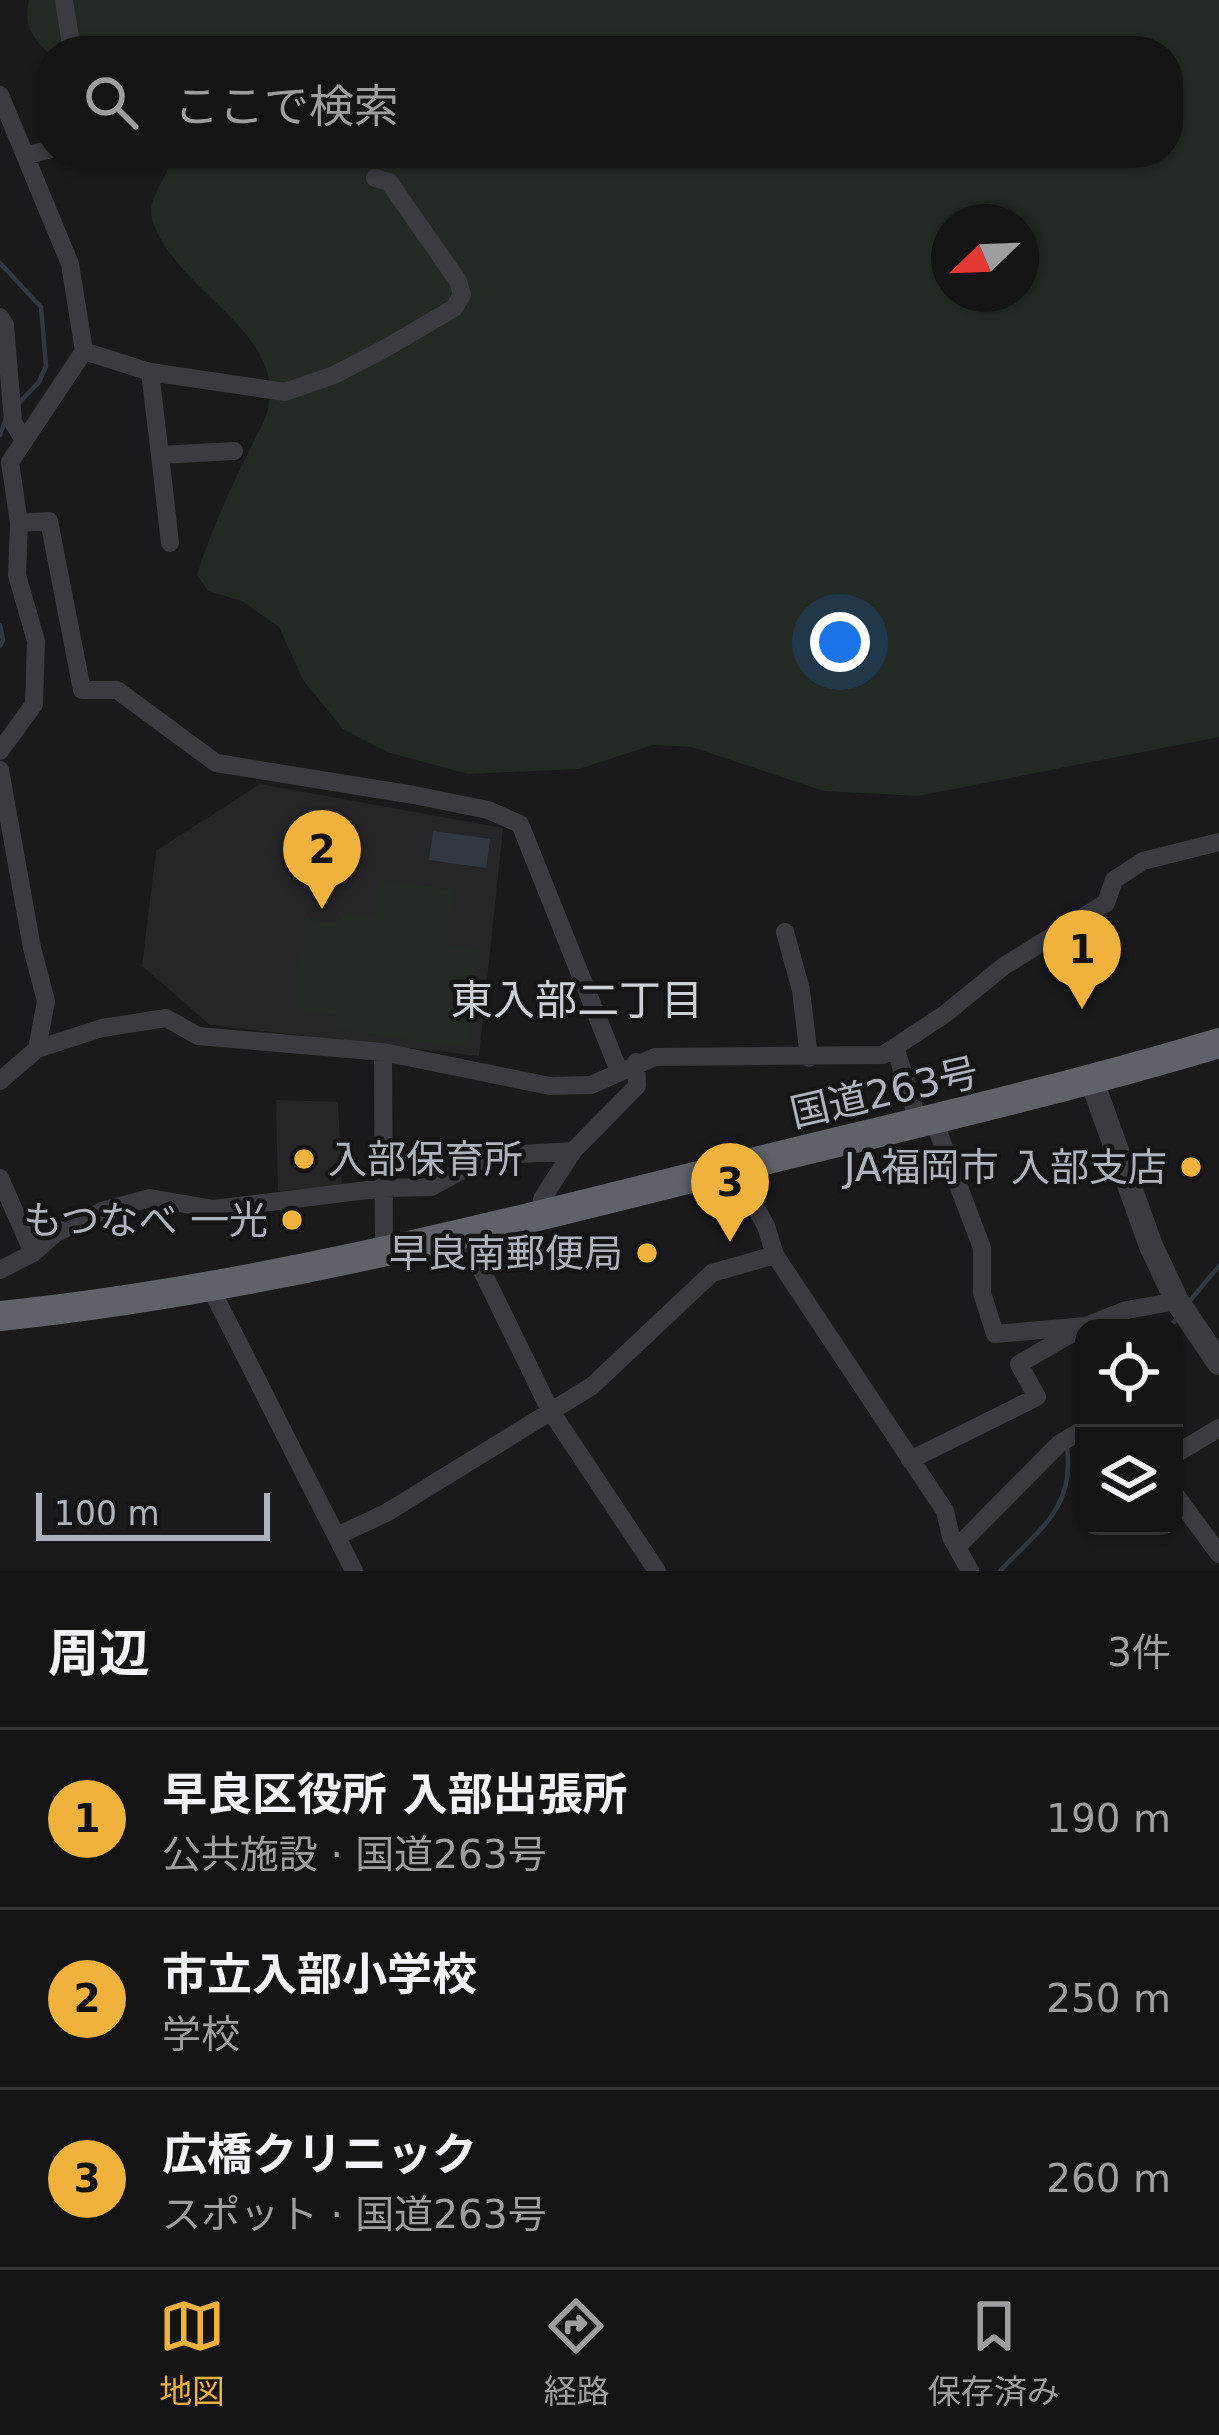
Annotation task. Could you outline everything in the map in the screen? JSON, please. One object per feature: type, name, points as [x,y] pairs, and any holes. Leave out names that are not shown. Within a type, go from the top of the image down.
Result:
[{"type":"highway","name":"国道263号","points":[[0,1316],[210,1286],[384,1252],[1092,1081],[1219,1043]]},
{"type":"street","points":[[64,0],[70,36]]},
{"type":"street","points":[[0,95],[6,124],[70,264],[84,351],[5,464],[20,523],[17,575],[36,641],[34,704],[0,751]]},
{"type":"street","points":[[25,157],[36,154]]},
{"type":"street","points":[[84,351],[150,372],[285,392],[334,375],[454,308],[462,295],[449,266],[389,182],[376,178]]},
{"type":"street","points":[[0,317],[5,325],[13,422],[24,440]]},
{"type":"street","points":[[150,372],[170,542]]},
{"type":"street","points":[[160,455],[234,452]]},
{"type":"street","points":[[20,523],[50,521],[82,690],[117,690],[216,763],[432,798],[488,810],[520,824],[637,1086],[573,1151],[542,1199],[545,1214]]},
{"type":"street","points":[[0,770],[46,1001],[37,1049]]},
{"type":"street","points":[[0,1081],[37,1049],[102,1028],[166,1018],[198,1036],[383,1052],[550,1086],[592,1085],[656,1057],[883,1055],[945,1014],[1004,966],[1106,903],[1114,880],[1143,861],[1219,842]]},
{"type":"street","points":[[785,932],[801,990],[808,1058]]},
{"type":"street","points":[[895,1047],[982,1248],[982,1293],[995,1334],[1075,1327]]},
{"type":"street","points":[[383,1052],[384,1252]]},
{"type":"street","points":[[1092,1081],[1151,1246],[1182,1313],[1218,1357]]},
{"type":"street","points":[[0,1270],[34,1253],[56,1233],[150,1198],[213,1209],[384,1188],[431,1187],[488,1156],[573,1151]]},
{"type":"street","points":[[734,1167],[766,1226],[775,1255],[945,1511],[968,1571]]},
{"type":"street","points":[[0,1178],[34,1253]]},
{"type":"street","points":[[464,1234],[550,1410],[656,1571]]},
{"type":"street","points":[[337,1536],[386,1513],[592,1386],[712,1273],[775,1255]]},
{"type":"street","points":[[210,1286],[355,1571]]},
{"type":"street","points":[[1104,1319],[1127,1310],[1182,1313]]},
{"type":"street","points":[[910,1460],[1037,1396],[1019,1364],[1075,1332]]},
{"type":"street","points":[[1183,1450],[1219,1428]]},
{"type":"street","points":[[958,1546],[1071,1437]]},
{"type":"street","points":[[1183,1505],[1219,1554]]},
{"type":"shaded area","points":[[29,0],[1219,0],[1219,737],[918,796],[824,791],[692,747],[653,745],[579,769],[468,774],[387,752],[343,729],[303,680],[279,627],[242,601],[208,591],[197,575],[266,416],[268,377],[244,331],[165,246],[151,213],[168,168],[1183,168],[1183,36],[36,38]]},
{"type":"shaded area","points":[[260,784],[503,828],[479,1056],[210,1025],[142,966],[156,851]]},
{"type":"shaded area","points":[[433,831],[490,839],[486,868],[429,860]]},
{"type":"shaded area","points":[[380,879],[453,890],[445,944],[479,950],[465,1048],[334,1029],[336,1016],[299,1011],[300,999],[295,997],[306,918],[340,923],[342,913],[374,917]]},
{"type":"shaded area","points":[[276,1100],[338,1102],[342,1186],[278,1191]]},
{"type":"waterway","points":[[0,263],[41,307],[46,366],[39,382],[17,405]]},
{"type":"waterway","points":[[0,435],[6,418]]},
{"type":"waterway","points":[[0,625],[0,646]]},
{"type":"waterway","points":[[1188,1303],[1219,1266]]},
{"type":"waterway","points":[[1000,1571],[1059,1503],[1068,1469],[1067,1448]]},
{"type":"place","name":"市立入部小学校","points":[[322,909]]},
{"type":"place","name":"早良区役所 入部出張所","points":[[1082,1009]]},
{"type":"place","name":"入部保育所","points":[[304,1159]]},
{"type":"place","name":"JA福岡市 入部支店","points":[[1191,1167]]},
{"type":"place","name":"もつなべ 一光","points":[[292,1220]]},
{"type":"place","name":"広橋クリニック","points":[[730,1242]]},
{"type":"place","name":"早良南郵便局","points":[[647,1253]]},
{"type":"district","name":"東入部二丁目","points":[[577,1000]]}]
